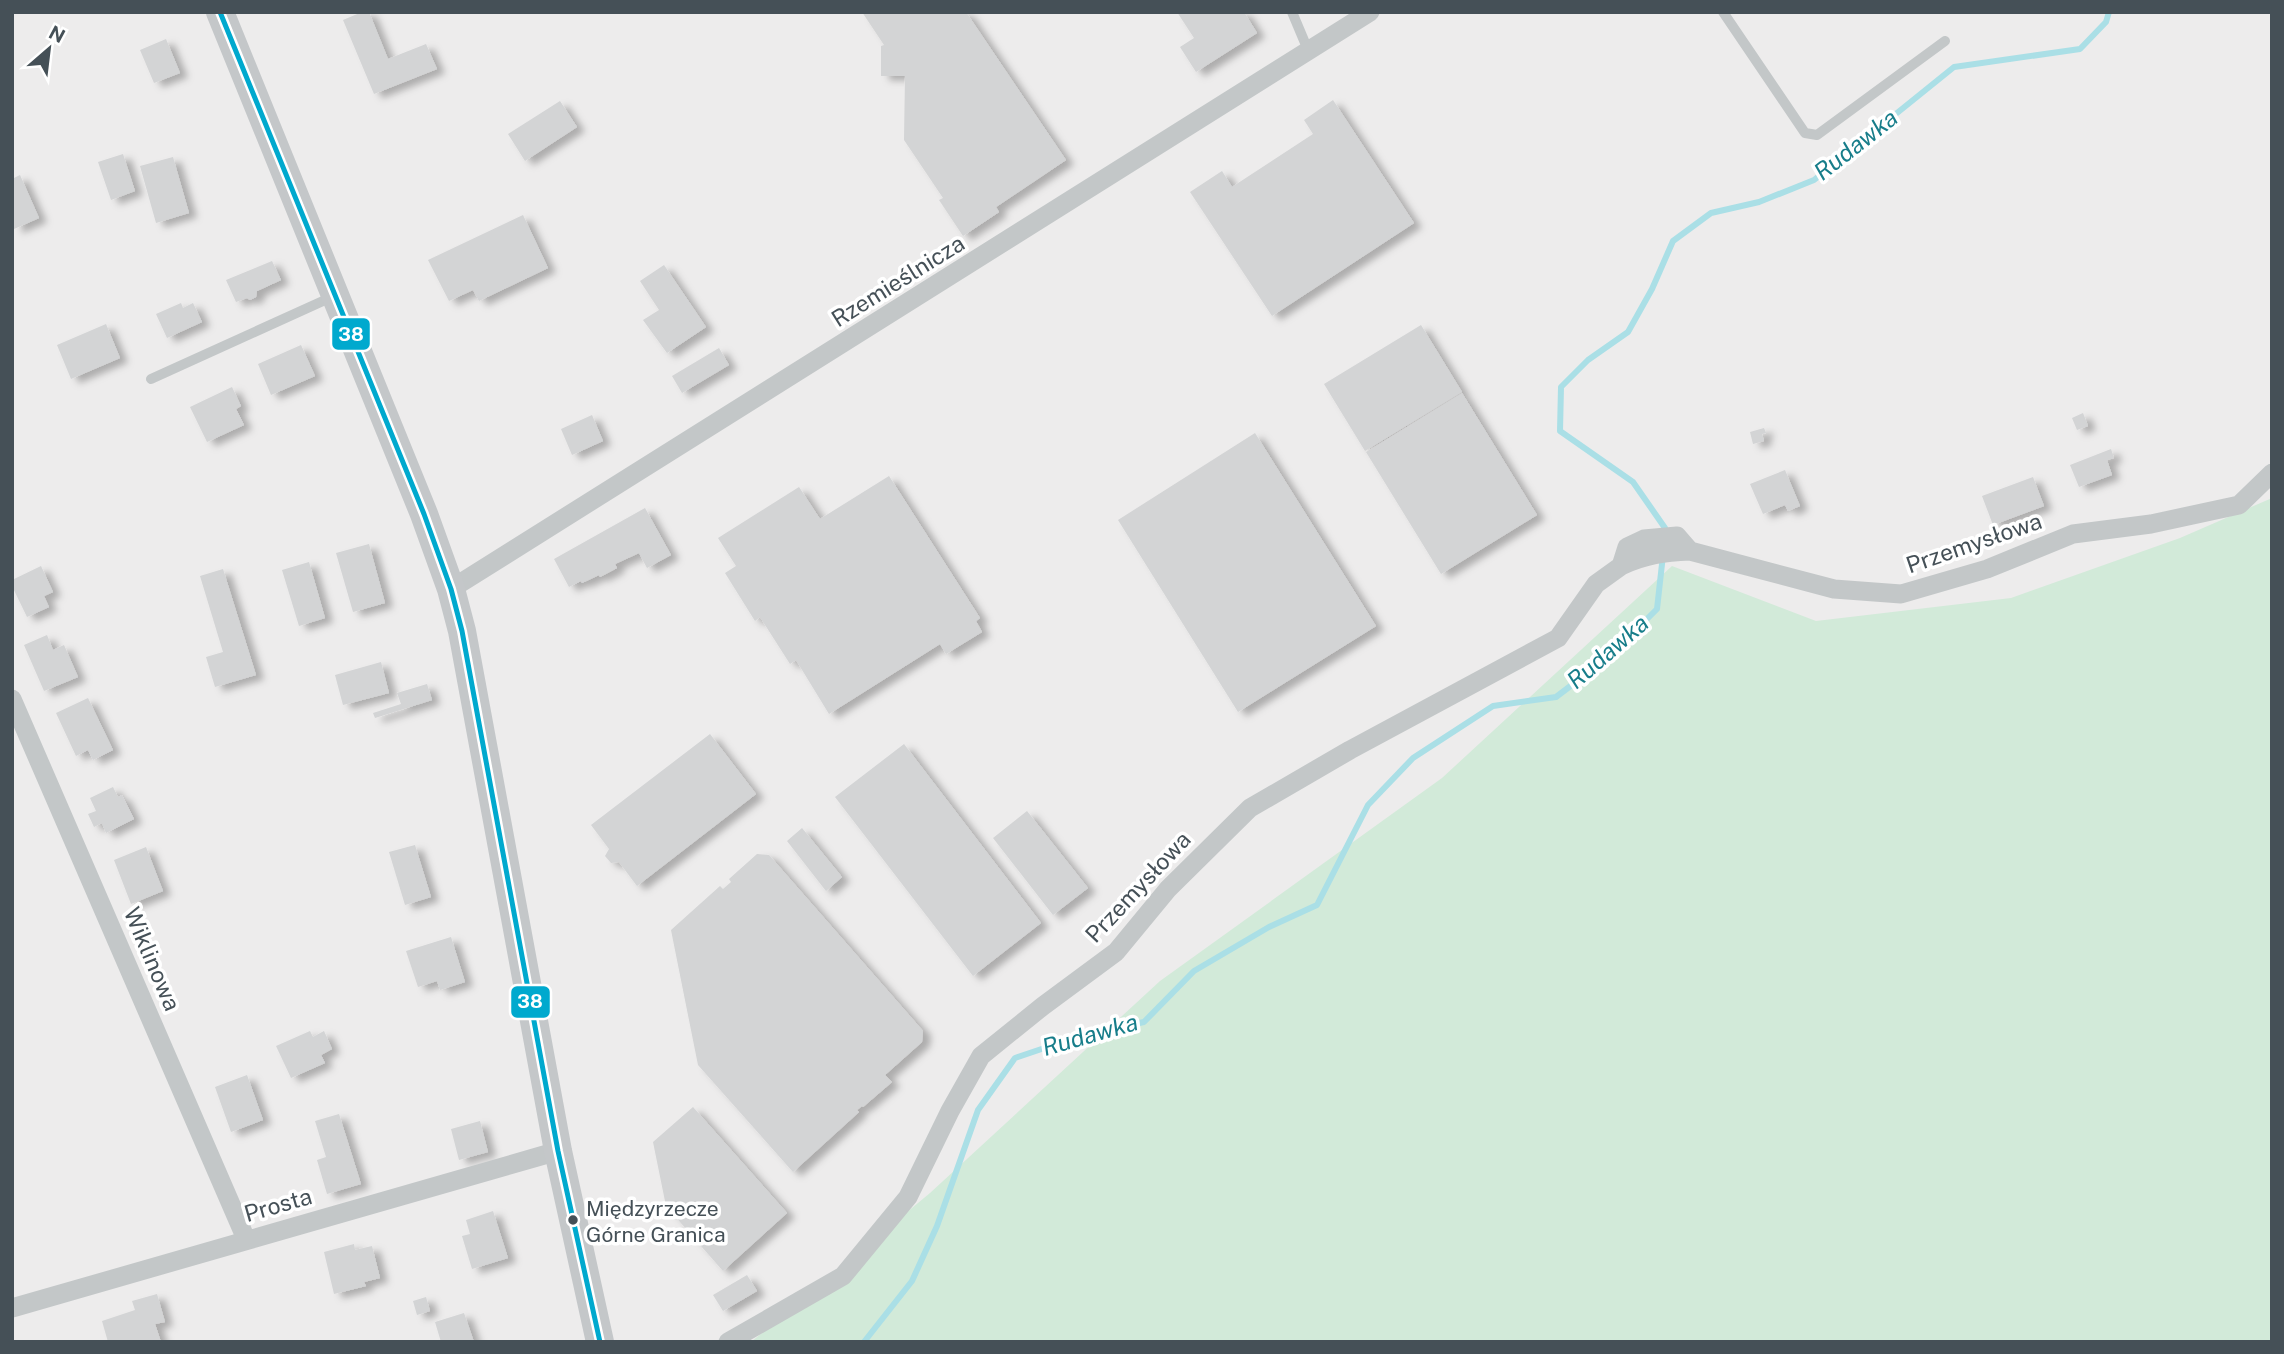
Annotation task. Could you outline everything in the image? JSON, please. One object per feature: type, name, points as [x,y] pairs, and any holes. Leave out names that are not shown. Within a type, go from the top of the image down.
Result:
[{"type":"street","points":[[220,12],[424,514],[451,589],[462,631],[502,838],[558,1151],[600,1342]]},
{"type":"street","name":"Rzemieślnicza","points":[[451,589],[1370,12]]},
{"type":"street","name":"Przemysłowa","points":[[729,1342],[843,1276],[908,1197],[950,1111],[981,1056],[1042,1006],[1116,952],[1168,889],[1250,807],[1558,638],[1595,584],[1621,566],[1637,558],[1663,552],[1690,551],[1833,589],[1901,594],[1986,569],[2073,534],[2151,524],[2239,505],[2272,473]]},
{"type":"street","name":"Przemysłowa","points":[[1621,566],[1627,547],[1644,539],[1677,536],[1690,551]]},
{"type":"street","name":"Wiklinowa","points":[[12,699],[246,1239]]},
{"type":"street","name":"Prosta","points":[[12,1308],[558,1151]]},
{"type":"lane","points":[[1292,12],[1308,50]]},
{"type":"lane","points":[[1723,12],[1805,134],[1817,135],[1945,41]]},
{"type":"lane","points":[[151,379],[334,296]]},
{"type":"green space","points":[[2272,498],[2272,1342],[751,1342],[930,1193],[1160,981],[1442,778],[1672,566],[1816,621],[2011,598],[2180,538]]},
{"type":"building","points":[[369,12],[388,59],[426,44],[437,69],[374,94],[343,20]]},
{"type":"building","points":[[862,12],[966,12],[1066,160],[996,207],[999,212],[963,236],[939,200],[943,198],[904,140],[905,76],[881,76],[881,46],[884,45]]},
{"type":"building","points":[[1177,12],[1244,12],[1257,33],[1196,72],[1180,47],[1194,38]]},
{"type":"building","points":[[166,39],[180,73],[154,83],[140,50]]},
{"type":"building","points":[[1333,100],[1414,223],[1272,316],[1190,192],[1222,171],[1232,187],[1313,134],[1304,120]]},
{"type":"building","points":[[560,101],[577,127],[525,161],[508,134]]},
{"type":"building","points":[[123,154],[135,191],[111,200],[98,162]]},
{"type":"building","points":[[173,157],[189,213],[156,223],[140,166]]},
{"type":"building","points":[[20,175],[39,218],[14,229],[12,179]]},
{"type":"building","points":[[523,215],[548,268],[479,301],[473,290],[449,301],[428,260]]},
{"type":"building","points":[[272,261],[281,280],[257,291],[256,297],[250,300],[247,298],[236,302],[226,280]]},
{"type":"building","points":[[664,265],[706,327],[667,353],[643,320],[659,310],[640,281]]},
{"type":"building","points":[[181,303],[183,308],[193,303],[202,322],[167,338],[156,314]]},
{"type":"building","points":[[106,324],[120,358],[71,379],[57,345]]},
{"type":"building","points":[[1421,325],[1462,392],[1365,451],[1324,384]]},
{"type":"building","points":[[301,345],[315,376],[271,395],[258,364]]},
{"type":"building","points":[[719,348],[729,365],[682,393],[672,376]]},
{"type":"building","points":[[232,387],[241,406],[236,409],[244,425],[207,442],[190,407]]},
{"type":"building","points":[[1462,393],[1537,515],[1441,574],[1366,452]]},
{"type":"building","points":[[2083,413],[2088,426],[2077,430],[2072,418]]},
{"type":"building","points":[[592,415],[603,441],[572,455],[561,429]]},
{"type":"building","points":[[1764,428],[1764,441],[1753,444],[1750,432]]},
{"type":"building","points":[[1255,433],[1376,626],[1238,712],[1118,520]]},
{"type":"building","points":[[2111,449],[2114,458],[2107,460],[2112,475],[2079,487],[2070,465]]},
{"type":"building","points":[[1785,470],[1800,506],[1788,511],[1785,505],[1763,514],[1750,484]]},
{"type":"building","points":[[889,476],[980,618],[976,621],[982,632],[946,654],[940,644],[829,714],[796,660],[790,664],[760,617],[755,621],[725,573],[736,566],[718,538],[799,487],[820,519]]},
{"type":"building","points":[[2033,477],[2044,506],[1993,525],[1982,496]]},
{"type":"building","points":[[645,508],[671,555],[647,568],[639,553],[615,564],[617,568],[600,577],[599,575],[569,587],[554,559]]},
{"type":"building","points":[[369,544],[385,603],[353,612],[336,553]]},
{"type":"building","points":[[309,562],[325,618],[299,626],[282,570]]},
{"type":"building","points":[[41,566],[53,592],[44,596],[49,607],[27,617],[12,586],[12,580]]},
{"type":"building","points":[[223,569],[256,675],[215,687],[206,657],[223,652],[200,576]]},
{"type":"building","points":[[47,635],[53,650],[64,645],[78,677],[44,691],[24,645]]},
{"type":"building","points":[[381,662],[389,693],[343,705],[335,675]]},
{"type":"building","points":[[427,684],[432,700],[375,718],[373,713],[401,704],[397,693]]},
{"type":"building","points":[[88,698],[113,750],[93,760],[88,750],[76,756],[56,713]]},
{"type":"building","points":[[710,734],[756,794],[637,886],[619,862],[611,863],[605,856],[609,849],[591,825]]},
{"type":"building","points":[[904,744],[1041,923],[973,976],[835,797]]},
{"type":"building","points":[[113,787],[118,797],[122,795],[134,819],[106,833],[102,823],[94,827],[88,814],[96,811],[90,798]]},
{"type":"building","points":[[1027,811],[1088,888],[1053,915],[993,838]]},
{"type":"building","points":[[802,828],[842,877],[826,891],[787,841]]},
{"type":"building","points":[[415,845],[431,897],[405,905],[389,852]]},
{"type":"building","points":[[146,847],[163,891],[131,904],[114,860]]},
{"type":"building","points":[[757,854],[769,855],[923,1031],[922,1042],[885,1075],[892,1082],[857,1110],[859,1112],[793,1172],[698,1065],[671,930],[720,886],[723,889],[731,882],[729,879]]},
{"type":"building","points":[[451,937],[465,982],[440,990],[437,981],[418,987],[406,951]]},
{"type":"building","points":[[310,1031],[313,1037],[324,1031],[332,1049],[321,1055],[325,1063],[291,1078],[276,1046]]},
{"type":"building","points":[[247,1075],[263,1120],[231,1132],[215,1087]]},
{"type":"building","points":[[693,1107],[787,1213],[723,1271],[666,1206],[653,1142]]},
{"type":"building","points":[[339,1114],[361,1184],[327,1194],[317,1160],[326,1157],[315,1121]]},
{"type":"building","points":[[480,1121],[488,1152],[459,1160],[451,1129]]},
{"type":"building","points":[[493,1211],[508,1258],[472,1269],[462,1236],[470,1234],[466,1220]]},
{"type":"building","points":[[354,1244],[355,1250],[372,1246],[380,1278],[364,1282],[366,1286],[334,1294],[324,1252]]},
{"type":"building","points":[[747,1275],[757,1291],[723,1311],[713,1295]]},
{"type":"building","points":[[157,1294],[165,1322],[155,1324],[161,1342],[108,1342],[102,1321],[135,1310],[132,1301]]},
{"type":"building","points":[[426,1297],[430,1311],[417,1315],[413,1301]]},
{"type":"building","points":[[464,1313],[474,1342],[441,1342],[435,1322]]},
{"type":"waterway","name":"Rudawka","points":[[1665,534],[1665,528],[1633,482],[1560,431],[1561,387],[1588,360],[1628,332],[1652,289],[1673,241],[1711,213],[1759,202],[1814,180],[1954,67],[2080,49],[2106,22],[2109,12]]},
{"type":"waterway","name":"Rudawka","points":[[864,1342],[912,1281],[937,1226],[978,1110],[1015,1058],[1083,1035],[1144,1022],[1194,971],[1269,927],[1317,905],[1368,805],[1413,758],[1493,706],[1556,697],[1610,656],[1657,609],[1663,555]]},
{"type":"transit line","name":"38","points":[[220,12],[424,514],[451,589],[462,631],[558,1151],[600,1342]]},
{"type":"place","name":"Międzyrzecze Górne Granica","points":[[573,1220]]}]
